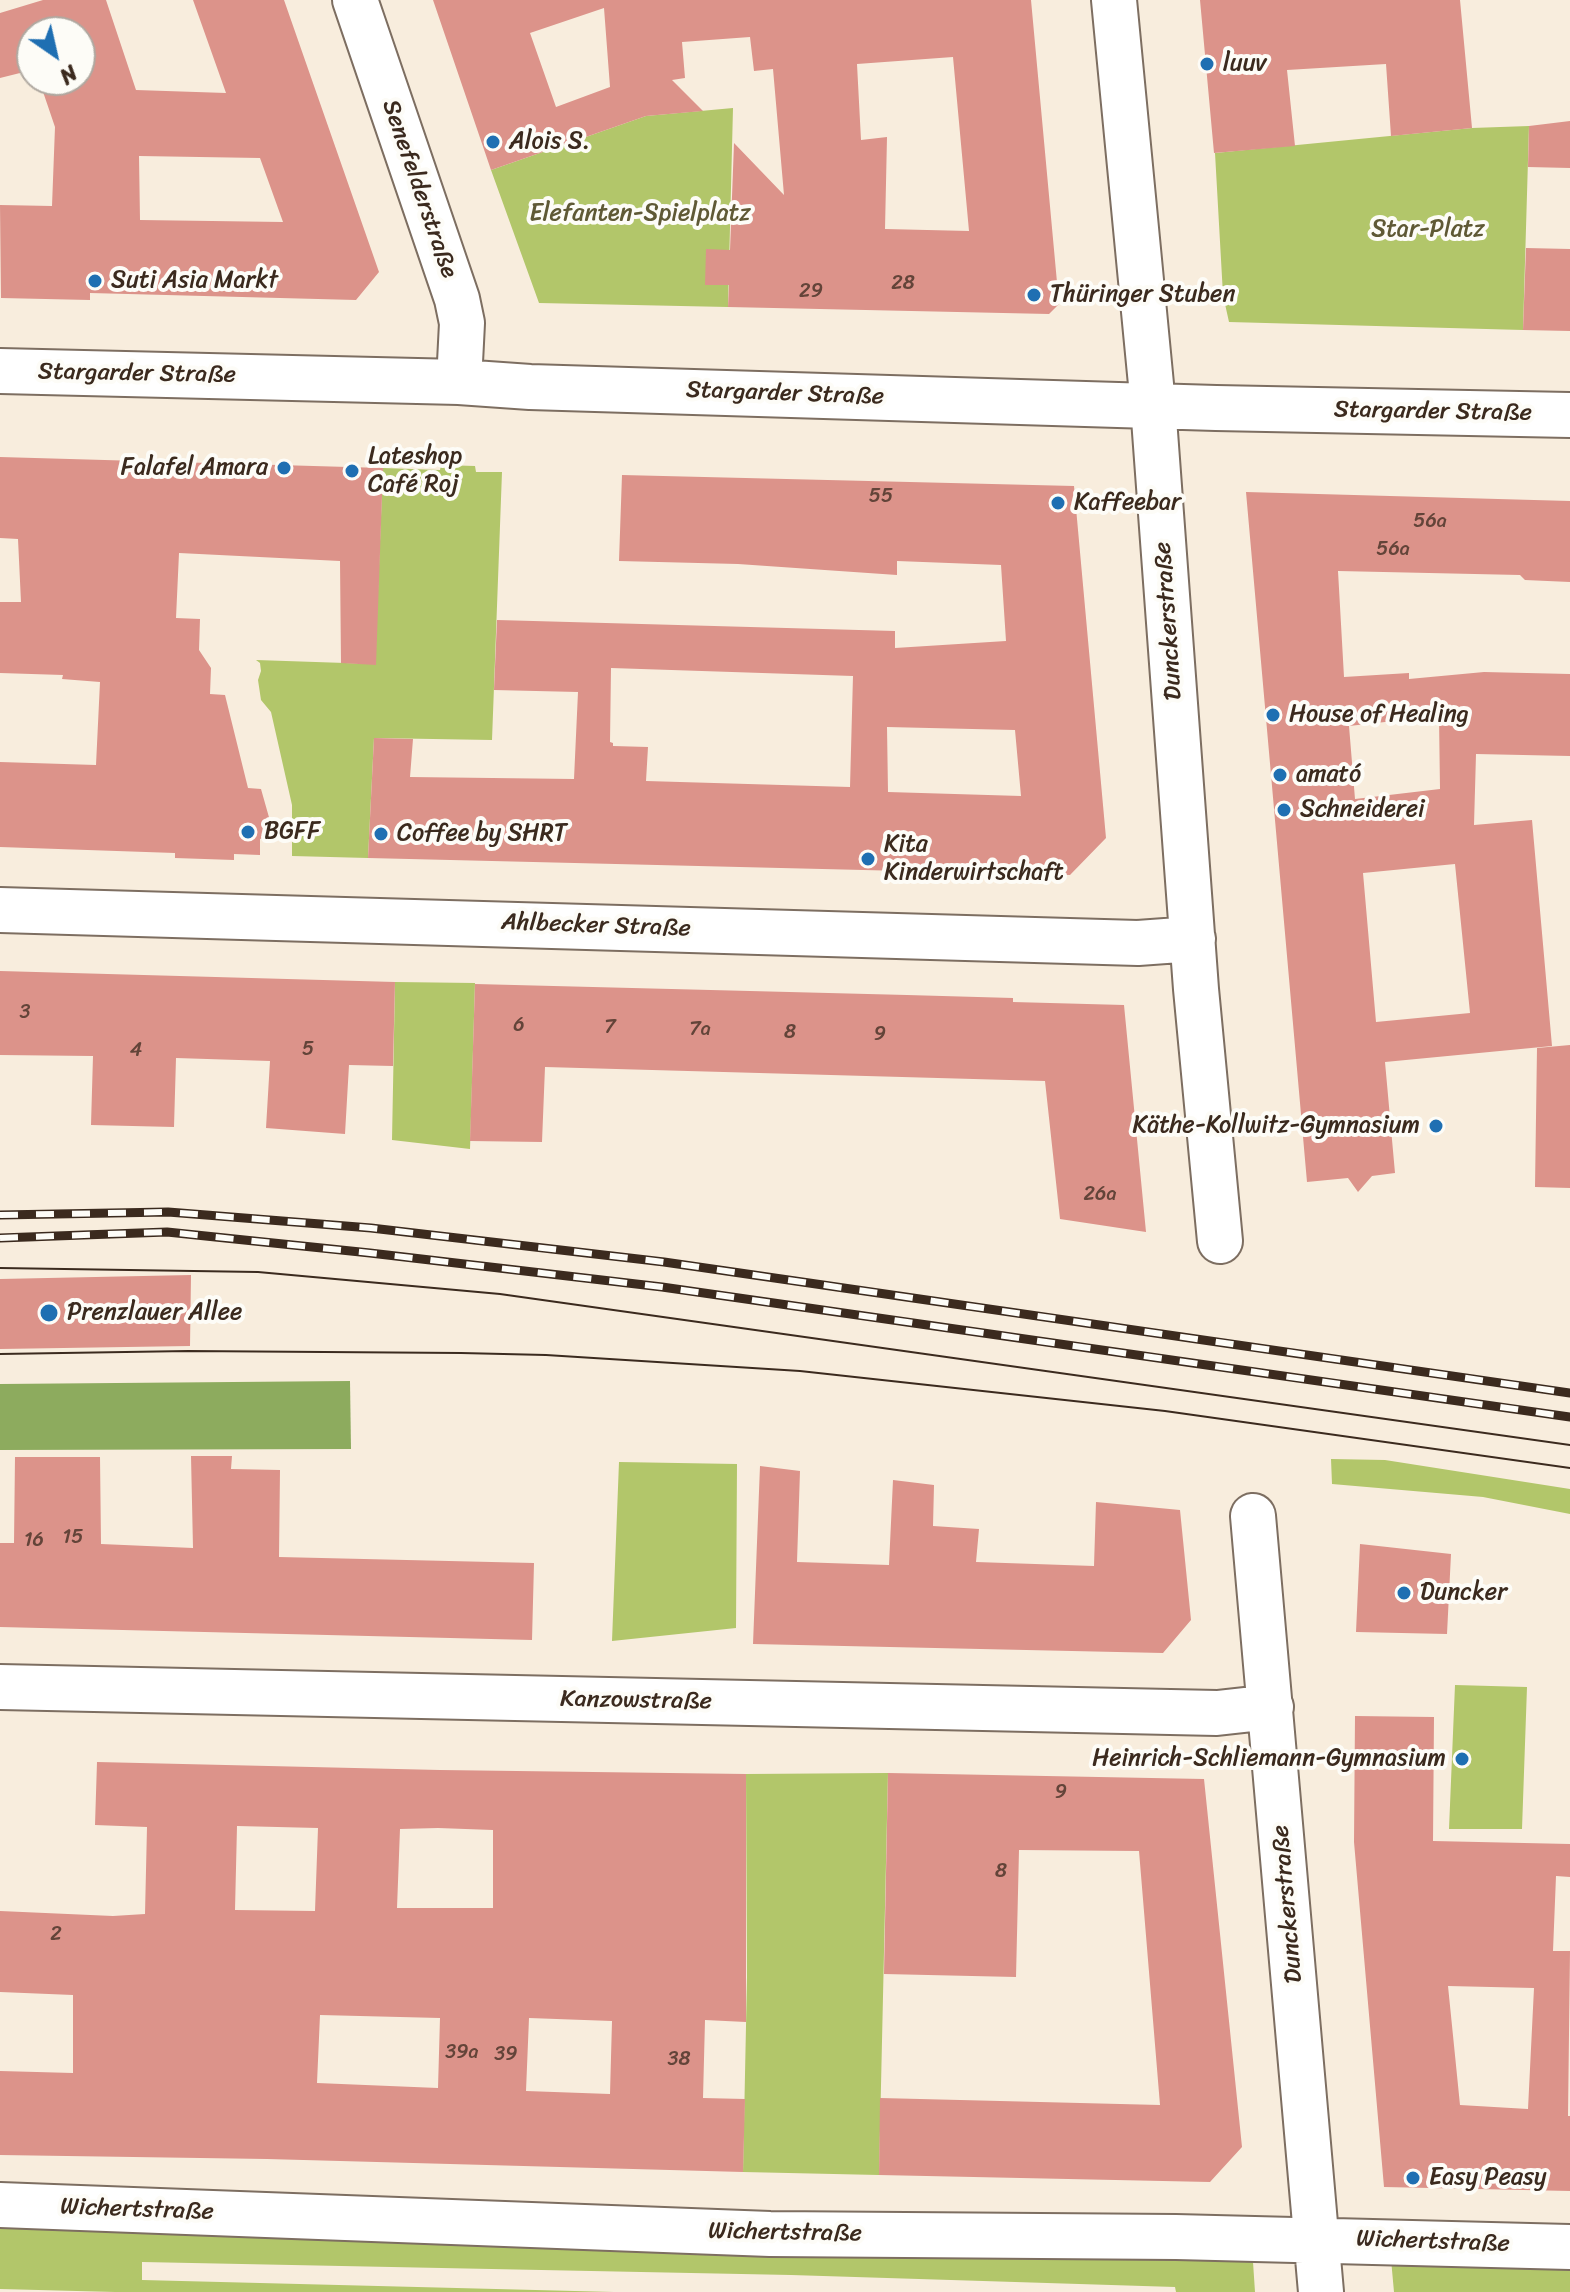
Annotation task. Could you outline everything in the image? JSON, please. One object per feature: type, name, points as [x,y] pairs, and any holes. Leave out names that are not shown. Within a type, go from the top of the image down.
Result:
[{"type":"street","name":"Senefelderstraße","points":[[355,0],[457,299],[462,323],[459,382]]},
{"type":"street","name":"Dunckerstraße","points":[[1114,0],[1153,405],[1193,939],[1220,1241]]},
{"type":"street","name":"Stargarder Straße","points":[[0,371],[1570,415]]},
{"type":"street","name":"Ahlbecker Straße","points":[[0,910],[1138,943],[1193,939]]},
{"type":"street","name":"Dunckerstraße","points":[[1253,1516],[1321,2292]]},
{"type":"street","name":"Kanzowstraße","points":[[0,1687],[1217,1713],[1271,1707]]},
{"type":"street","name":"Wichertstraße","points":[[0,2205],[770,2234],[1316,2239],[1570,2247]]},
{"type":"green space","name":"Elefanten-Spielplatz","points":[[733,108],[728,307],[539,303],[491,170],[646,116]]},
{"type":"green space","name":"Star-Platz","points":[[1529,126],[1523,330],[1229,322],[1223,295],[1215,153],[1472,128]]},
{"type":"green space","points":[[441,465],[475,466],[476,472],[502,472],[492,740],[374,738],[368,858],[292,856],[292,805],[271,712],[261,700],[258,680],[260,663],[256,660],[375,664],[383,468],[440,470]]},
{"type":"green space","points":[[395,982],[475,983],[470,1149],[392,1140]]},
{"type":"green space","points":[[350,1381],[351,1449],[0,1450],[0,1384]]},
{"type":"green space","points":[[1331,1459],[1385,1460],[1570,1489],[1570,1514],[1483,1497],[1332,1484]]},
{"type":"green space","points":[[619,1462],[737,1464],[736,1628],[612,1641]]},
{"type":"green space","points":[[1455,1685],[1527,1687],[1522,1829],[1449,1829]]},
{"type":"green space","points":[[888,1773],[879,2175],[743,2172],[747,1977],[746,1774]]},
{"type":"green space","points":[[0,2228],[485,2238],[1253,2262],[1255,2292],[1176,2292],[1175,2287],[791,2275],[142,2262],[142,2280],[614,2292],[115,2292],[0,2289]]},
{"type":"green space","points":[[1391,2259],[1570,2264],[1570,2292],[1394,2292]]},
{"type":"building","points":[[43,0],[106,0],[136,90],[226,93],[193,0],[284,0],[379,272],[356,300],[90,293],[90,300],[1,298],[0,205],[52,206],[55,127],[44,96],[96,96],[96,16],[16,16],[16,74],[0,78],[0,13]],"holes":[[[139,156],[260,158],[283,222],[140,220]]]},
{"type":"building","points":[[433,0],[1031,0],[1059,304],[1049,314],[728,307],[729,285],[705,285],[706,249],[730,250],[734,143],[784,195],[773,69],[754,71],[750,37],[682,42],[685,78],[672,80],[703,111],[646,116],[491,170]],"holes":[[[604,8],[610,87],[556,107],[530,33]],[[953,57],[969,231],[885,229],[887,137],[861,140],[857,64]]]},
{"type":"building","points":[[1200,0],[1460,0],[1472,128],[1391,136],[1386,64],[1287,70],[1295,146],[1214,153]]},
{"type":"building","points":[[1570,121],[1570,168],[1528,167],[1529,126]]},
{"type":"building","points":[[1526,248],[1570,249],[1570,331],[1523,330]]},
{"type":"building","points":[[0,457],[383,468],[376,665],[341,663],[340,561],[179,553],[176,618],[200,619],[199,650],[211,668],[210,694],[225,695],[248,788],[261,789],[274,835],[260,839],[260,855],[234,854],[234,860],[175,858],[175,853],[0,847],[0,762],[96,765],[100,682],[62,679],[63,675],[0,673],[0,602],[21,602],[18,539],[0,538]]},
{"type":"building","points":[[622,475],[1074,486],[1106,838],[1070,875],[368,858],[374,738],[413,739],[410,777],[574,779],[578,692],[494,690],[497,620],[895,631],[895,648],[1006,641],[1001,565],[897,561],[897,575],[738,564],[619,561]],"holes":[[[611,668],[853,676],[850,787],[646,781],[648,747],[613,746],[610,742]],[[887,727],[1015,730],[1021,796],[888,792]]]},
{"type":"building","points":[[1246,492],[1570,501],[1570,582],[1525,580],[1520,575],[1338,571],[1344,677],[1409,673],[1409,679],[1484,672],[1570,674],[1570,756],[1476,754],[1474,825],[1532,820],[1552,1046],[1385,1062],[1395,1173],[1372,1176],[1358,1192],[1348,1178],[1307,1182]],"holes":[[[1439,716],[1440,789],[1355,799],[1349,726]],[[1455,864],[1470,1013],[1376,1022],[1363,873]]]},
{"type":"building","points":[[0,971],[395,982],[393,1066],[349,1065],[345,1134],[266,1128],[270,1061],[176,1058],[174,1127],[91,1125],[93,1056],[0,1055]]},
{"type":"building","points":[[475,984],[1013,998],[1013,1002],[1124,1005],[1146,1232],[1060,1219],[1045,1081],[545,1067],[542,1142],[470,1141]]},
{"type":"building","points":[[1570,1045],[1570,1188],[1535,1187],[1537,1048]]},
{"type":"building","points":[[191,1275],[190,1346],[0,1349],[0,1279]]},
{"type":"building","points":[[191,1456],[232,1456],[231,1469],[280,1470],[279,1557],[534,1563],[532,1640],[0,1627],[0,1543],[14,1543],[15,1457],[100,1457],[101,1544],[193,1548]]},
{"type":"building","points":[[760,1466],[800,1471],[797,1562],[889,1565],[893,1480],[934,1485],[933,1526],[979,1529],[976,1562],[1094,1566],[1096,1502],[1180,1510],[1191,1620],[1163,1653],[753,1644]]},
{"type":"building","name":"Duncker","points":[[1360,1544],[1451,1554],[1447,1634],[1356,1632]]},
{"type":"building","points":[[1355,1716],[1434,1717],[1433,1841],[1570,1844],[1570,1877],[1556,1876],[1553,1951],[1570,1951],[1570,2191],[1384,2187],[1354,1842]],"holes":[[[1448,1986],[1534,1988],[1528,2109],[1460,2105]]]},
{"type":"building","points":[[97,1762],[746,1774],[746,2022],[705,2020],[703,2098],[745,2099],[743,2172],[0,2155],[0,2071],[73,2073],[73,1995],[0,1992],[0,1911],[113,1916],[145,1914],[147,1827],[95,1825]],"holes":[[[237,1826],[318,1828],[315,1911],[235,1910]],[[400,1829],[493,1830],[493,1908],[397,1908]],[[320,2015],[440,2018],[438,2088],[317,2083]],[[529,2018],[612,2021],[610,2094],[526,2091]]]},
{"type":"building","points":[[888,1773],[1204,1779],[1242,2147],[1210,2182],[879,2175],[880,2098],[1160,2105],[1139,1851],[1019,1850],[1016,1977],[884,1974]]},
{"type":"tram line","points":[[0,1268],[258,1272],[500,1294],[1570,1445]]},
{"type":"tram line","points":[[0,1354],[188,1351],[461,1353],[546,1355],[800,1371],[1165,1411],[1570,1468]]},
{"type":"railway","points":[[0,1215],[168,1212],[371,1228],[664,1262],[1570,1393]]},
{"type":"railway","points":[[0,1238],[167,1232],[370,1253],[662,1287],[1570,1417]]},
{"type":"place","name":"luuv","points":[[1207,64]]},
{"type":"place","name":"Alois S.","points":[[493,142]]},
{"type":"place","name":"Suti Asia Markt","points":[[95,281]]},
{"type":"place","name":"Thüringer Stuben","points":[[1034,295]]},
{"type":"place","name":"Falafel Amara","points":[[284,468]]},
{"type":"place","name":"Lateshop Café Roj","points":[[352,471]]},
{"type":"place","name":"Kaffeebar","points":[[1058,503]]},
{"type":"place","name":"House of Healing","points":[[1273,715]]},
{"type":"place","name":"amató","points":[[1280,775]]},
{"type":"place","name":"Schneiderei","points":[[1284,810]]},
{"type":"place","name":"BGFF","points":[[248,832]]},
{"type":"place","name":"Coffee by SHRT","points":[[381,834]]},
{"type":"place","name":"Kita Kinderwirtschaft","points":[[868,859]]},
{"type":"place","name":"Käthe-Kollwitz-Gymnasium","points":[[1436,1126]]},
{"type":"place","name":"Prenzlauer Allee","points":[[49,1313]]},
{"type":"place","name":"Duncker","points":[[1404,1593]]},
{"type":"place","name":"Heinrich-Schliemann-Gymnasium","points":[[1462,1759]]},
{"type":"place","name":"Easy Peasy","points":[[1413,2178]]}]
